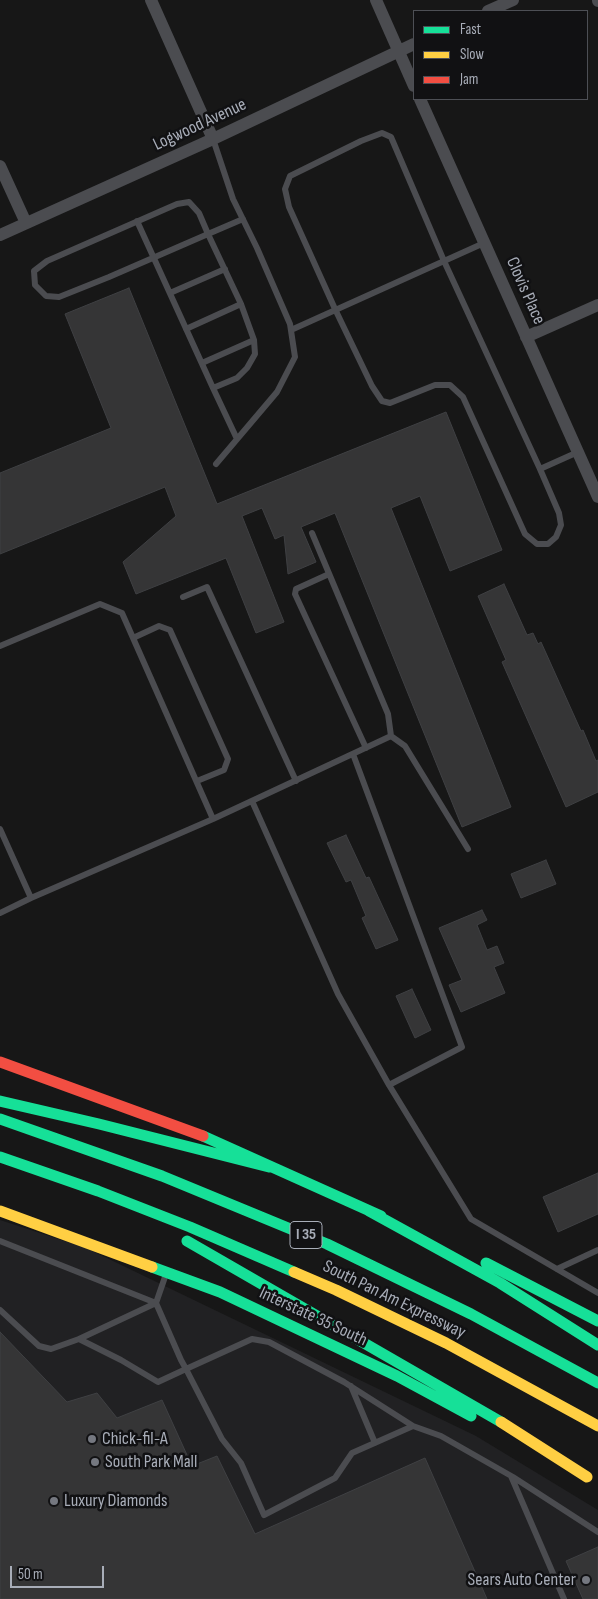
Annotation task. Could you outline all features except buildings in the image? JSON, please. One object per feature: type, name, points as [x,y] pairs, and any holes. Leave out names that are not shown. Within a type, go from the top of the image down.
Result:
[{"type":"main road","points":[[0,1062],[201,1135],[269,1167],[473,1256],[598,1321]]},
{"type":"main road","points":[[0,1101],[269,1167]]},
{"type":"main road","name":"South Pan Am Expressway","points":[[0,1119],[162,1176],[327,1244],[471,1314],[598,1383]]},
{"type":"main road","name":"South Pan Am Expressway","points":[[0,1158],[98,1192],[199,1231],[362,1302],[446,1343],[598,1426]]},
{"type":"main road","points":[[98,1192],[483,1410],[586,1477]]},
{"type":"main road","points":[[369,1211],[500,1283],[598,1346]]},
{"type":"main road","name":"Interstate 35 South","points":[[0,1212],[220,1292],[397,1376],[598,1485]]},
{"type":"street","points":[[150,0],[213,139]]},
{"type":"street","points":[[376,0],[413,84]]},
{"type":"street","points":[[490,10],[513,0]]},
{"type":"street","name":"Logwood Avenue","points":[[0,235],[213,139],[413,44]]},
{"type":"street","name":"Clovis Place","points":[[420,100],[598,497]]},
{"type":"street","points":[[0,166],[26,223]]},
{"type":"street","points":[[526,336],[598,305]]},
{"type":"lane","points":[[382,133],[391,137],[444,261],[559,513],[561,525],[556,537],[548,544],[537,544],[525,534],[463,397],[450,385],[435,385],[390,403],[382,401],[372,386],[335,309],[289,207],[285,189],[290,176],[361,141],[382,133]]},
{"type":"lane","points":[[213,139],[233,199],[261,256],[290,324],[294,357],[277,392],[216,464]]},
{"type":"lane","points":[[213,388],[237,378],[247,368],[255,354],[254,340],[241,304],[208,234],[199,213],[189,202],[177,204],[47,261],[34,271],[35,285],[46,296],[59,297],[153,258],[208,234],[243,219]]},
{"type":"lane","points":[[137,221],[237,439]]},
{"type":"lane","points":[[291,330],[484,243]]},
{"type":"lane","points":[[170,293],[225,269]]},
{"type":"lane","points":[[186,329],[241,304]]},
{"type":"lane","points":[[202,363],[254,340]]},
{"type":"lane","points":[[540,469],[578,452]]},
{"type":"lane","points":[[312,533],[388,714],[391,736],[405,746],[468,849]]},
{"type":"lane","points":[[329,574],[296,589],[295,594],[366,748]]},
{"type":"lane","points":[[184,597],[206,586],[296,781]]},
{"type":"lane","points":[[0,646],[100,604],[122,613],[214,819]]},
{"type":"lane","points":[[133,638],[159,626],[170,630],[228,759],[224,770],[197,781]]},
{"type":"lane","points":[[0,913],[214,819],[391,736]]},
{"type":"lane","points":[[353,754],[462,1046],[389,1085]]},
{"type":"lane","points":[[252,801],[338,994],[389,1085],[471,1220],[598,1293]]},
{"type":"lane","points":[[0,829],[31,898]]},
{"type":"lane","points":[[0,1241],[156,1303],[186,1369],[222,1439],[240,1463],[264,1515],[335,1478],[352,1453],[413,1426]]},
{"type":"lane","points":[[557,1269],[598,1250]]},
{"type":"lane","points":[[0,1310],[39,1346],[51,1349],[156,1303],[167,1272]]},
{"type":"lane","points":[[79,1338],[158,1382],[252,1339],[269,1342],[350,1386],[413,1426],[441,1436],[511,1476],[598,1532]]},
{"type":"lane","points":[[350,1386],[375,1443]]},
{"type":"lane","points":[[511,1476],[564,1599]]},
{"type":"shaded area","points":[[0,1220],[86,1248],[476,1436],[598,1510],[598,1599],[0,1599]]},
{"type":"traffic: fast","points":[[0,1101],[269,1167]]},
{"type":"traffic: fast","points":[[0,1119],[162,1176],[327,1244],[471,1314],[598,1383]]},
{"type":"traffic: fast","points":[[203,1136],[381,1216]]},
{"type":"traffic: fast","points":[[0,1157],[98,1191],[190,1227],[294,1272]]},
{"type":"traffic: fast","points":[[369,1211],[500,1283],[598,1345]]},
{"type":"traffic: fast","points":[[187,1241],[501,1422]]},
{"type":"traffic: fast","points":[[486,1263],[598,1321]]},
{"type":"traffic: fast","points":[[152,1267],[220,1292],[397,1376],[471,1416]]},
{"type":"traffic: slow","points":[[0,1211],[152,1267]]},
{"type":"traffic: slow","points":[[294,1272],[446,1343],[598,1426]]},
{"type":"traffic: slow","points":[[501,1422],[587,1477]]},
{"type":"traffic: jam","points":[[0,1062],[203,1136]]},
{"type":"place","name":"Chick-fil-A","points":[[92,1439]]},
{"type":"place","name":"South Park Mall","points":[[95,1462]]},
{"type":"place","name":"Luxury Diamonds","points":[[54,1501]]},
{"type":"place","name":"Sears Auto Center","points":[[586,1580]]}]
